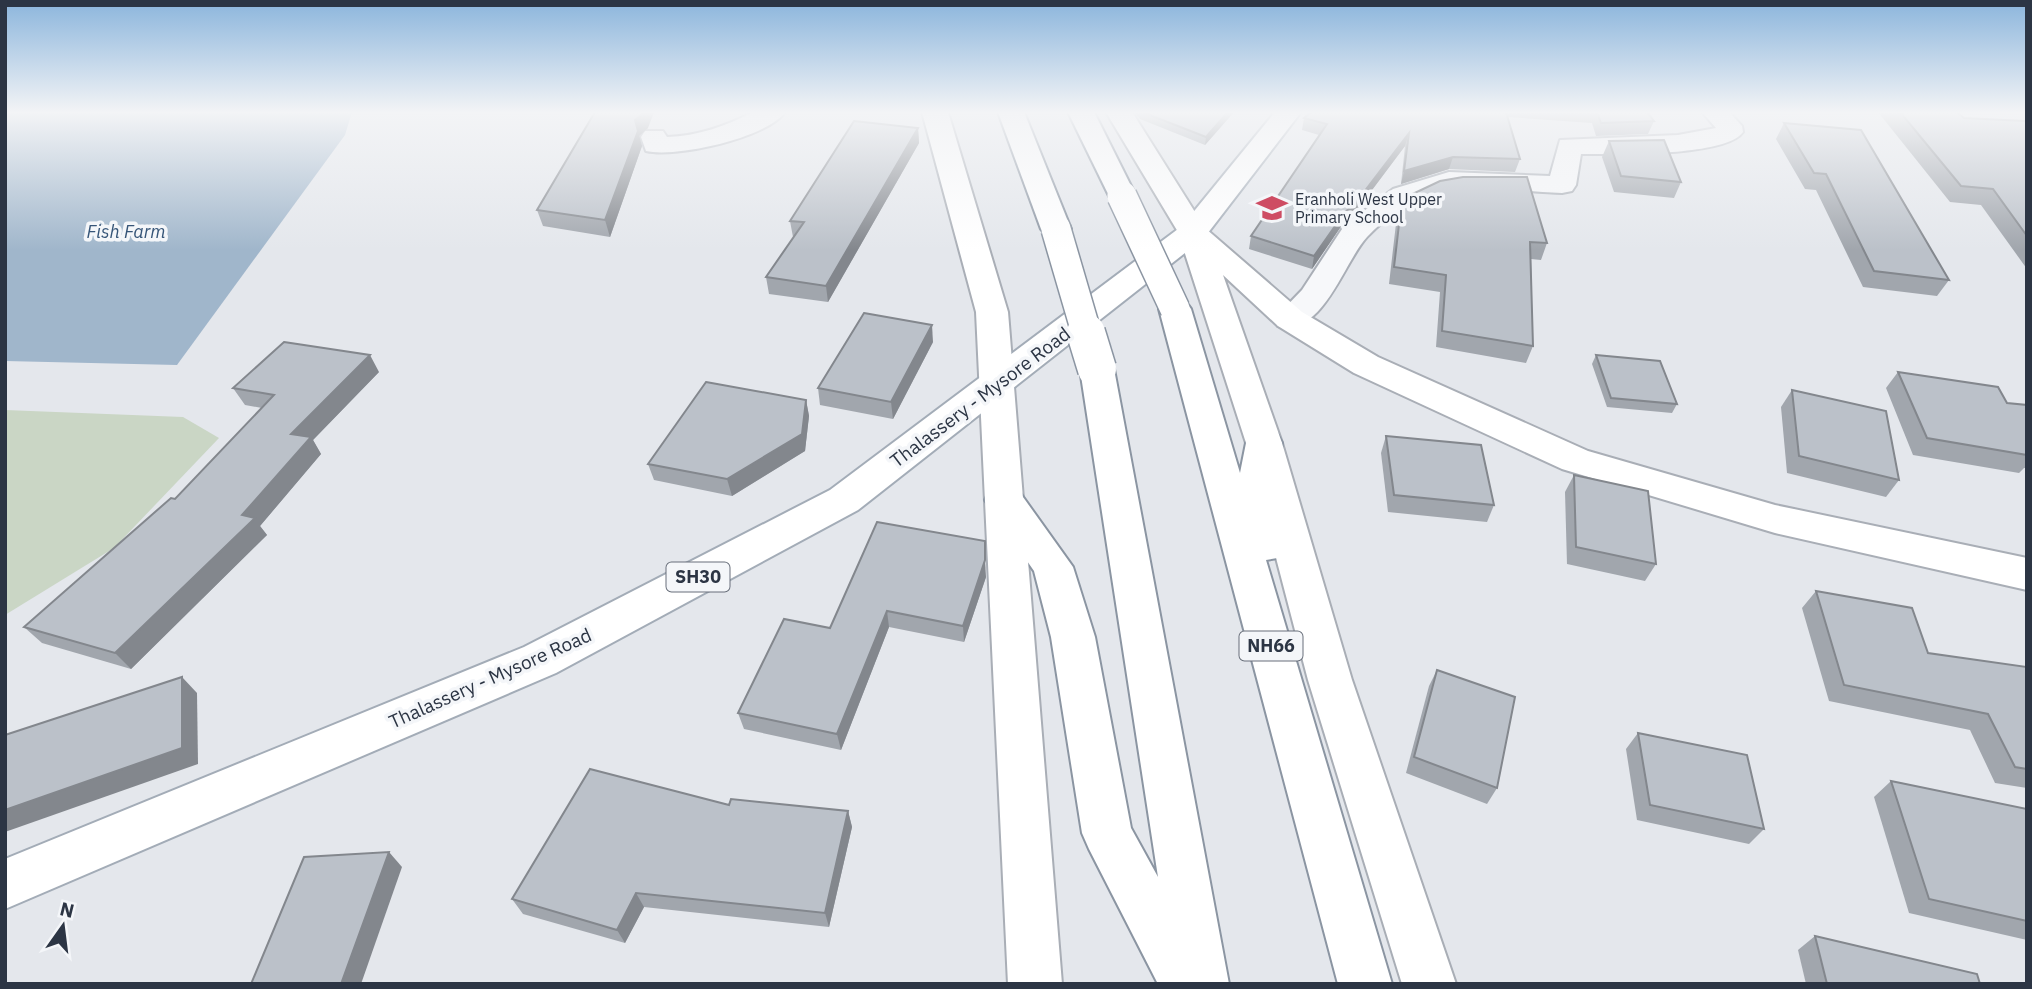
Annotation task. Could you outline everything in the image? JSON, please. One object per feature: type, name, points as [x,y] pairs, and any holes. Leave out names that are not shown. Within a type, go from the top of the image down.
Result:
[{"type":"main road","points":[[947,158],[992,312],[1035,984]]},
{"type":"main road","points":[[1029,158],[1056,229],[1097,369],[1202,984]]},
{"type":"main road","name":"NH66","points":[[1104,158],[1175,309],[1365,984]]},
{"type":"main road","points":[[1147,158],[1193,232],[1264,443],[1330,680],[1429,984]]},
{"type":"main road","name":"Thalassery - Mysore Road","points":[[5,884],[540,660],[844,500],[1193,232],[1251,158]]},
{"type":"main road","points":[[1193,232],[1290,319],[1366,365],[1575,460],[1775,519],[2027,574]]},
{"type":"main road","points":[[1264,443],[1255,499],[1287,611],[1288,704]]},
{"type":"main road","points":[[1004,500],[1053,567],[1073,637],[1107,833],[1187,984]]},
{"type":"street","points":[[1290,319],[1314,296],[1354,232],[1402,195],[1449,180],[1562,186],[1567,158]]},
{"type":"green space","points":[[5,410],[183,417],[219,438],[114,548],[5,615]]},
{"type":"water","name":"Fish Farm","points":[[5,158],[328,158],[177,365],[5,361]]},
{"type":"building","points":[[568,158],[628,158],[605,220],[537,210]]},
{"type":"building","points":[[830,158],[900,158],[826,286],[766,277],[804,222],[790,221]]},
{"type":"building","points":[[1304,158],[1390,158],[1354,205],[1345,212],[1314,256],[1251,236]]},
{"type":"building","points":[[1406,158],[1449,158],[1404,171]]},
{"type":"building","points":[[1615,158],[1671,158],[1681,182],[1621,176]]},
{"type":"building","points":[[1805,158],[1878,158],[1949,280],[1874,271],[1826,174],[1814,173]]},
{"type":"building","points":[[1938,158],[2027,158],[2027,236],[1993,189],[1961,186]]},
{"type":"building","points":[[1463,177],[1527,177],[1547,243],[1530,242],[1533,346],[1442,331],[1446,275],[1394,267],[1402,199],[1440,181]]},
{"type":"building","points":[[864,313],[932,325],[891,402],[818,388]]},
{"type":"building","points":[[284,342],[370,355],[291,434],[311,437],[242,515],[255,518],[115,653],[24,627],[171,498],[175,499],[274,395],[233,388]]},
{"type":"building","points":[[1596,355],[1660,361],[1677,404],[1611,398]]},
{"type":"building","points":[[1898,372],[1998,387],[2007,403],[2027,405],[2027,455],[1927,438]]},
{"type":"building","points":[[706,382],[806,400],[802,434],[727,479],[648,464]]},
{"type":"building","points":[[1792,390],[1886,411],[1899,480],[1799,456]]},
{"type":"building","points":[[1386,436],[1481,445],[1494,505],[1394,495]]},
{"type":"building","points":[[1574,475],[1648,491],[1656,564],[1576,547]]},
{"type":"building","points":[[877,522],[985,541],[985,560],[963,626],[887,611],[837,734],[738,713],[784,619],[830,628]]},
{"type":"building","points":[[1816,591],[1912,608],[1928,653],[2027,667],[2027,769],[2015,767],[1988,714],[1844,685]]},
{"type":"building","points":[[1437,670],[1515,697],[1497,788],[1414,757]]},
{"type":"building","points":[[182,677],[182,748],[5,810],[5,735]]},
{"type":"building","points":[[1638,733],[1747,755],[1764,829],[1650,805]]},
{"type":"building","points":[[590,769],[729,805],[731,799],[848,811],[825,913],[636,893],[617,930],[512,899]]},
{"type":"building","points":[[1891,781],[2027,809],[2027,921],[1929,899]]},
{"type":"building","points":[[389,852],[341,984],[251,984],[304,857]]},
{"type":"building","points":[[1815,936],[1977,974],[1980,984],[1827,984]]},
{"type":"place","name":"Eranholi West Upper Primary School","points":[[1272,208]]}]
